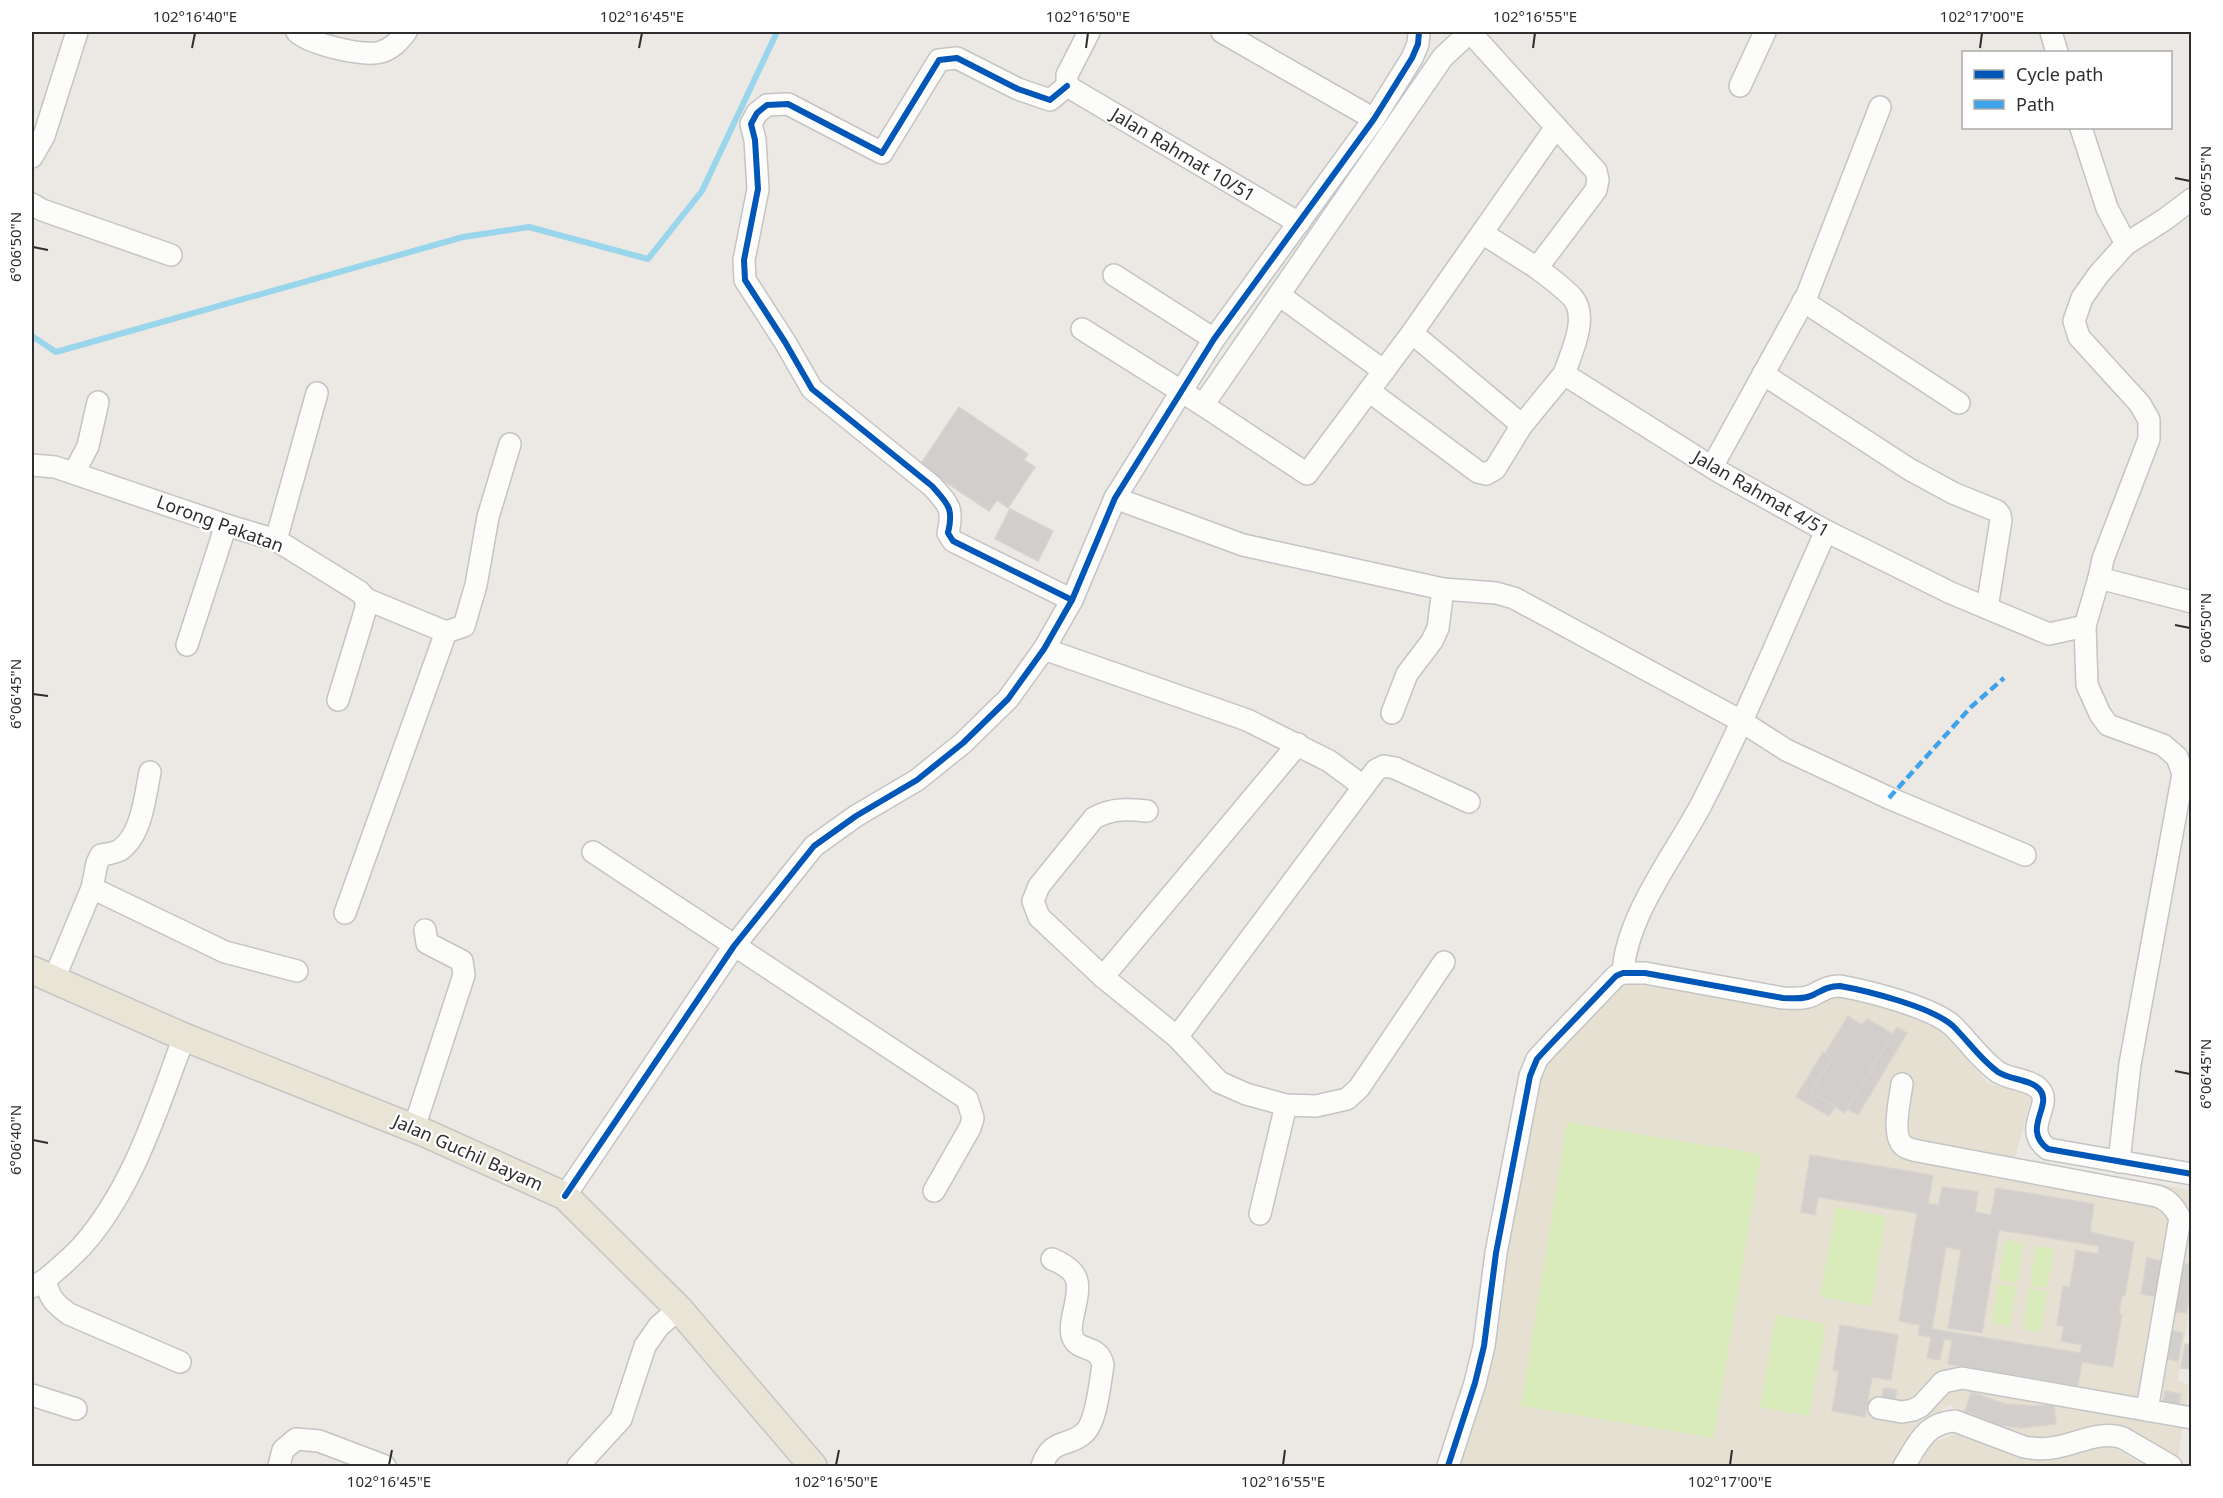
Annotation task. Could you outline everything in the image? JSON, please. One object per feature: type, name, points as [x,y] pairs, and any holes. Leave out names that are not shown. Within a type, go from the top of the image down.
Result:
[{"type":"main road","name":"Jalan Guchil Bayam","points":[[43,975],[184,1037],[414,1128],[565,1196],[679,1309],[813,1467]]},
{"type":"street","points":[[32,157],[44,136],[77,32]]},
{"type":"street","points":[[297,32],[302,36],[338,48],[370,52],[380,52],[396,45],[406,32]]},
{"type":"street","points":[[1072,600],[952,542],[948,533],[951,519],[949,505],[932,486],[812,389],[746,280],[744,260],[758,189],[755,140],[751,124],[757,113],[767,105],[788,104],[882,153],[939,60],[957,58],[1018,89],[1050,100],[1067,86],[1067,75],[1089,32]]},
{"type":"street","points":[[1222,32],[1374,118]]},
{"type":"street","points":[[565,1196],[734,946],[814,846],[856,816],[917,780],[963,743],[1008,699],[1044,650],[1072,600],[1115,498],[1215,339],[1374,118],[1412,58],[1418,44],[1419,32]]},
{"type":"street","points":[[1203,405],[1443,57],[1470,32],[1596,171],[1598,180],[1596,190],[1537,268]]},
{"type":"street","points":[[1740,86],[1765,32]]},
{"type":"street","points":[[2051,32],[2058,51]]},
{"type":"street","name":"Jalan Rahmat 10/51","points":[[1067,86],[1299,224]]},
{"type":"street","points":[[1712,467],[1803,301],[1880,107]]},
{"type":"street","points":[[1082,329],[1182,391],[1307,474],[1412,333],[1556,127]]},
{"type":"street","points":[[2081,129],[2107,208],[2126,244]]},
{"type":"street","points":[[2119,1162],[2130,1064],[2183,826],[2183,774],[2177,757],[2163,745],[2108,725],[2100,714],[2087,686],[2085,626],[2103,559],[2149,439],[2149,420],[2140,404],[2079,337],[2074,321],[2082,298],[2099,274],[2126,244],[2164,220],[2192,198]]},
{"type":"street","points":[[32,204],[42,210],[171,255]]},
{"type":"street","points":[[1369,392],[1478,472],[1486,474],[1495,469],[1522,425],[1564,374],[1579,327],[1580,311],[1573,298],[1537,268],[1482,233]]},
{"type":"street","points":[[1114,274],[1215,339]]},
{"type":"street","points":[[1278,295],[1384,371]]},
{"type":"street","points":[[1803,301],[1959,403]]},
{"type":"street","points":[[1412,333],[1522,425]]},
{"type":"street","name":"Jalan Rahmat 4/51","points":[[1564,374],[1712,467],[1826,531],[1951,593],[2049,634],[2085,626]]},
{"type":"street","points":[[1763,374],[1910,469],[1953,493],[1997,511],[2001,520],[1987,608]]},
{"type":"street","points":[[276,540],[317,393]]},
{"type":"street","points":[[74,473],[88,446],[98,402]]},
{"type":"street","points":[[345,913],[446,632],[464,626],[476,585],[488,517],[510,444]]},
{"type":"street","name":"Lorong Pakatan","points":[[32,465],[56,467],[276,540],[360,592],[366,599],[446,632]]},
{"type":"street","points":[[1115,498],[1243,545],[1443,589],[1496,593],[1514,598],[1741,721],[1786,750],[1889,798],[2025,855]]},
{"type":"street","points":[[187,645],[226,525]]},
{"type":"street","points":[[1623,973],[1624,956],[1629,940],[1653,887],[1701,805],[1826,531]]},
{"type":"street","points":[[2099,578],[2192,602]]},
{"type":"street","points":[[1392,714],[1407,674],[1432,641],[1438,628],[1442,615],[1443,589]]},
{"type":"street","points":[[338,700],[366,608],[366,599]]},
{"type":"street","points":[[1044,650],[1247,720],[1329,761],[1363,786]]},
{"type":"street","points":[[1103,977],[1298,744]]},
{"type":"street","points":[[1177,1037],[1363,786],[1377,771],[1384,766],[1395,768],[1469,802]]},
{"type":"street","points":[[43,975],[92,888],[101,855],[118,851],[131,839],[140,817],[150,772]]},
{"type":"street","points":[[1147,811],[1121,809],[1106,812],[1094,818],[1039,886],[1033,901],[1039,917],[1103,977],[1177,1037],[1219,1082],[1246,1094],[1286,1105],[1316,1106],[1347,1099],[1359,1088],[1444,962]]},
{"type":"street","points":[[593,852],[967,1099],[973,1118],[970,1128],[934,1191]]},
{"type":"street","points":[[92,888],[225,952],[297,971]]},
{"type":"street","points":[[414,1128],[464,975],[462,961],[427,944],[425,930]]},
{"type":"street","points":[[1448,1467],[1475,1383],[1484,1346],[1496,1253],[1530,1076],[1537,1059],[1608,984],[1623,973],[1645,973],[1783,998],[1800,999],[1812,996],[1831,986],[1840,986],[1908,1004],[1932,1013],[1952,1026],[2000,1073],[2038,1087],[2043,1099],[2036,1131],[2042,1144],[2058,1152],[2192,1174]]},
{"type":"street","points":[[180,1362],[69,1314],[56,1305],[38,1284],[83,1245],[128,1176],[149,1130],[184,1037]]},
{"type":"street","points":[[1902,1084],[1897,1129],[1898,1138],[1903,1146],[1918,1151],[2157,1196],[2166,1199],[2171,1204],[2180,1218],[2147,1410]]},
{"type":"street","points":[[1260,1214],[1286,1105]]},
{"type":"street","points":[[1042,1467],[1044,1458],[1058,1444],[1084,1434],[1091,1425],[1103,1365],[1096,1351],[1078,1345],[1072,1338],[1071,1329],[1079,1285],[1076,1274],[1067,1265],[1052,1259]]},
{"type":"street","points":[[578,1467],[621,1419],[645,1346],[659,1326],[679,1309]]},
{"type":"street","points":[[1879,1408],[1902,1412],[1913,1410],[1921,1406],[1943,1382],[1962,1378],[2192,1418]]},
{"type":"street","points":[[32,1395],[76,1409]]},
{"type":"street","points":[[1904,1467],[1928,1430],[1945,1421],[1955,1421],[2034,1449],[2059,1447],[2115,1435],[2171,1467]]},
{"type":"street","points":[[279,1467],[283,1450],[296,1439],[319,1441],[385,1467]]},
{"type":"shaded area","points":[[1627,979],[1800,1009],[1828,994],[1850,996],[1935,1024],[1989,1084],[2032,1095],[2015,1158],[2191,1190],[2191,1299],[2178,1380],[2189,1386],[2178,1458],[2114,1424],[2054,1438],[2026,1437],[1976,1421],[1950,1405],[1917,1425],[1892,1466],[1456,1466],[1496,1301],[1542,1065]]},
{"type":"shaded area","points":[[1956,1434],[2030,1460],[2055,1460],[2106,1446],[2146,1466],[1916,1466],[1930,1443]]},
{"type":"green space","points":[[1567,1122],[1761,1154],[1714,1438],[1521,1406]]},
{"type":"green space","points":[[1836,1207],[1886,1216],[1871,1306],[1820,1297]]},
{"type":"green space","points":[[2005,1240],[2023,1243],[2017,1283],[1999,1280]]},
{"type":"green space","points":[[2036,1246],[2054,1249],[2047,1288],[2030,1286]]},
{"type":"green space","points":[[1998,1284],[2016,1286],[2010,1326],[1992,1323]]},
{"type":"green space","points":[[2029,1289],[2047,1292],[2041,1332],[2023,1329]]},
{"type":"green space","points":[[1776,1315],[1826,1324],[1809,1416],[1760,1407]]},
{"type":"building","points":[[959,407],[1028,454],[1024,460],[1035,467],[1008,508],[997,500],[989,511],[920,465]]},
{"type":"building","points":[[1010,509],[1053,531],[1038,561],[995,539]]},
{"type":"building","points":[[1848,1016],[1862,1025],[1867,1019],[1893,1034],[1845,1113],[1811,1092],[1832,1058],[1825,1054]]},
{"type":"building","points":[[1897,1027],[1907,1033],[1858,1115],[1847,1109]]},
{"type":"building","points":[[1823,1052],[1832,1058],[1811,1092],[1835,1107],[1829,1116],[1796,1097]]},
{"type":"building","points":[[1810,1155],[1933,1175],[1928,1204],[1939,1205],[1942,1187],[1978,1192],[1975,1212],[1991,1215],[1996,1188],[2094,1204],[2090,1232],[2134,1242],[2125,1296],[2122,1296],[2119,1314],[2122,1314],[2113,1367],[2082,1362],[2078,1386],[1948,1364],[1952,1340],[1944,1339],[1940,1360],[1927,1358],[1931,1337],[1918,1335],[1920,1325],[1899,1321],[1917,1213],[1818,1197],[1815,1215],[1801,1212]],"holes":[[[1999,1230],[2099,1246],[2098,1254],[2076,1250],[2070,1287],[2063,1286],[2057,1325],[2064,1326],[2061,1341],[2082,1345],[2080,1353],[1932,1329],[1946,1247],[1961,1250],[1948,1328],[1982,1333]]]},
{"type":"building","points":[[2147,1258],[2164,1261],[2158,1297],[2141,1294]]},
{"type":"building","points":[[2181,1263],[2192,1265],[2192,1283],[2186,1313],[2171,1311]]},
{"type":"building","points":[[1840,1325],[1898,1335],[1891,1380],[1872,1377],[1865,1417],[1832,1411],[1839,1371],[1833,1370]]},
{"type":"building","points":[[2168,1330],[2183,1333],[2178,1361],[2163,1358]]},
{"type":"building","points":[[2185,1344],[2192,1345],[2191,1369],[2181,1368]]},
{"type":"building","points":[[1884,1388],[1897,1390],[1895,1399],[1882,1397]]},
{"type":"building","points":[[2165,1391],[2181,1394],[2179,1405],[2163,1402]]},
{"type":"building","points":[[1971,1392],[2005,1404],[2054,1405],[2056,1424],[2021,1428],[1999,1425],[1965,1411]]},
{"type":"waterway","points":[[32,336],[56,352],[463,237],[529,227],[648,259],[702,191],[777,32]]},
{"type":"marked path","points":[[1889,798],[1971,707],[2004,678]]},
{"type":"cycle path","points":[[565,1196],[734,946],[814,846],[856,816],[917,780],[963,743],[1008,699],[1044,649],[1072,600],[1115,498],[1214,339],[1374,119],[1412,58],[1418,44],[1419,32]]},
{"type":"cycle path","points":[[1067,86],[1050,100],[1018,89],[957,58],[939,60],[882,153],[788,104],[767,105],[757,113],[751,124],[755,140],[758,189],[744,260],[745,280],[812,389],[932,486],[942,497],[950,512],[948,533],[953,541],[1072,600]]},
{"type":"cycle path","points":[[1448,1466],[1475,1383],[1484,1346],[1496,1253],[1530,1076],[1537,1059],[1616,976],[1623,973],[1645,973],[1783,998],[1806,998],[1840,986],[1915,1006],[1953,1026],[1998,1072],[2036,1086],[2040,1090],[2043,1103],[2037,1134],[2048,1149],[2192,1174]]}]
